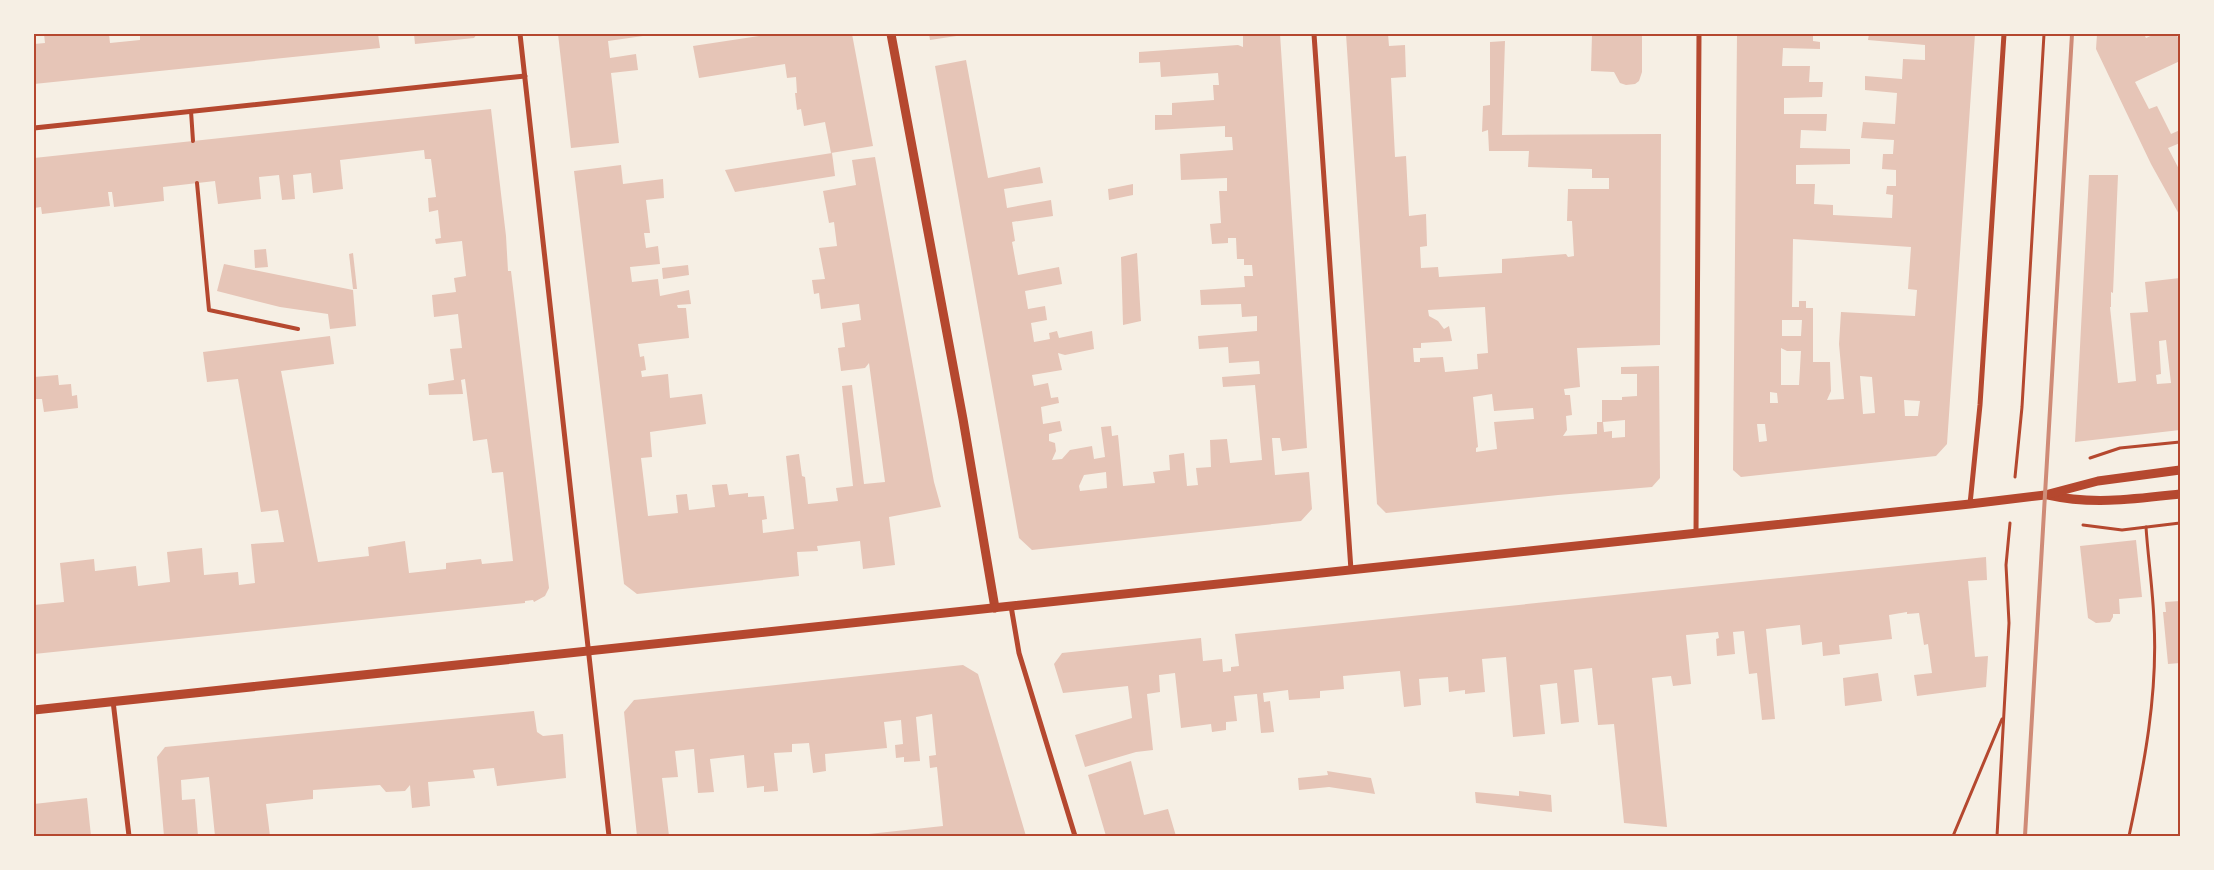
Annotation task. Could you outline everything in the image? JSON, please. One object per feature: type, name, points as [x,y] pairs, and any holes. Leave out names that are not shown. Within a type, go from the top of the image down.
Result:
[{"type":"street","points":[[520,34],[590,651],[609,836]]},
{"type":"street","points":[[891,34],[995,608]]},
{"type":"street","points":[[1314,34],[1351,570]]},
{"type":"street","points":[[1696,534],[1698,34]]},
{"type":"street","points":[[1970,504],[1980,405],[2004,34]]},
{"type":"street","points":[[34,128],[525,76]]},
{"type":"street","points":[[34,710],[1970,504],[2045,495],[2098,481],[2180,470]]},
{"type":"street","points":[[2045,495],[2067,500],[2098,502],[2180,494]]},
{"type":"street","points":[[1011,606],[1019,653],[1075,836]]},
{"type":"street","points":[[113,701],[129,836]]},
{"type":"lane","points":[[190,111],[193,141]]},
{"type":"lane","points":[[197,184],[209,310],[298,329]]},
{"type":"path","points":[[1997,836],[2009,615],[2007,558],[2022,406],[2044,34]]},
{"type":"path","points":[[2129,836],[2142,773],[2154,677],[2154,623],[2146,527]]},
{"type":"path","points":[[1953,836],[2003,716]]},
{"type":"building","points":[[44,34],[109,34],[110,43],[140,40],[140,34],[378,34],[380,48],[34,84],[34,44],[45,43]]},
{"type":"building","points":[[414,34],[477,34],[474,38],[415,44]]},
{"type":"building","points":[[558,34],[643,34],[643,36],[608,41],[610,58],[636,54],[638,70],[611,73],[619,143],[571,148]]},
{"type":"building","points":[[773,34],[852,34],[873,146],[831,153],[825,122],[804,126],[801,109],[797,110],[796,77],[787,78],[785,64],[699,78],[693,46]]},
{"type":"building","points":[[929,34],[963,34],[963,35],[930,40]]},
{"type":"building","points":[[1243,34],[1280,34],[1307,448],[1282,451],[1280,438],[1272,438],[1275,475],[1309,472],[1312,509],[1301,521],[1032,550],[1019,538],[935,66],[966,60],[988,178],[1040,167],[1043,183],[1004,189],[1007,208],[1051,200],[1053,216],[1012,222],[1015,241],[1012,242],[1018,275],[1059,267],[1062,284],[1025,291],[1028,309],[1045,306],[1047,320],[1031,323],[1034,342],[1050,339],[1049,333],[1057,331],[1059,338],[1092,331],[1094,349],[1065,355],[1058,353],[1062,370],[1032,375],[1034,386],[1048,383],[1051,398],[1058,397],[1059,403],[1041,407],[1043,424],[1060,421],[1062,431],[1049,434],[1049,441],[1055,443],[1056,451],[1052,460],[1062,459],[1070,450],[1092,446],[1094,459],[1105,457],[1101,427],[1111,426],[1112,436],[1118,435],[1123,486],[1155,483],[1153,472],[1170,470],[1169,455],[1184,453],[1187,486],[1198,485],[1196,468],[1211,467],[1210,440],[1227,439],[1230,463],[1262,460],[1255,385],[1223,387],[1222,377],[1260,374],[1259,361],[1229,363],[1228,347],[1199,349],[1198,336],[1257,331],[1257,316],[1242,317],[1241,304],[1201,305],[1200,290],[1245,287],[1244,276],[1253,276],[1252,265],[1244,265],[1244,259],[1237,259],[1236,238],[1228,238],[1228,243],[1212,244],[1210,224],[1221,223],[1219,191],[1227,191],[1227,178],[1181,180],[1180,154],[1233,150],[1232,137],[1225,137],[1225,126],[1155,130],[1155,115],[1172,115],[1172,103],[1214,100],[1213,85],[1219,85],[1218,73],[1161,77],[1160,62],[1139,63],[1139,52],[1238,45],[1243,47]],"holes":[[[1106,472],[1107,488],[1080,491],[1079,486],[1084,475]]]},
{"type":"building","points":[[1346,34],[1388,34],[1389,46],[1405,45],[1406,77],[1391,78],[1395,157],[1406,156],[1409,216],[1426,214],[1427,246],[1420,247],[1421,268],[1438,267],[1439,277],[1502,273],[1502,259],[1566,254],[1568,257],[1574,256],[1572,221],[1567,221],[1568,189],[1609,189],[1609,178],[1592,178],[1592,169],[1528,167],[1529,151],[1489,151],[1488,130],[1482,132],[1483,106],[1490,105],[1490,42],[1505,41],[1502,135],[1661,134],[1660,345],[1577,348],[1580,387],[1564,389],[1565,395],[1570,395],[1572,415],[1566,416],[1567,430],[1563,436],[1597,434],[1597,422],[1602,422],[1602,400],[1622,400],[1622,397],[1637,396],[1637,374],[1621,374],[1621,367],[1659,366],[1660,478],[1652,487],[1386,513],[1377,504]],"holes":[[[1485,307],[1488,353],[1477,354],[1478,369],[1445,372],[1443,357],[1420,358],[1420,362],[1414,362],[1413,348],[1421,348],[1421,343],[1452,341],[1449,326],[1444,329],[1438,321],[1429,316],[1428,310]],[[1492,394],[1494,411],[1533,408],[1534,419],[1494,422],[1497,449],[1476,452],[1478,447],[1473,397]],[[1625,420],[1625,437],[1612,438],[1612,431],[1604,432],[1603,422]]]},
{"type":"building","points":[[1592,34],[1642,34],[1642,72],[1639,81],[1635,84],[1626,85],[1620,83],[1614,72],[1591,71]]},
{"type":"building","points":[[1737,34],[1813,34],[1813,41],[1820,42],[1820,49],[1783,48],[1782,66],[1810,66],[1809,82],[1823,82],[1822,97],[1784,98],[1784,114],[1827,114],[1826,131],[1801,130],[1800,148],[1850,149],[1850,164],[1796,165],[1796,184],[1815,184],[1814,204],[1833,205],[1833,215],[1892,218],[1893,195],[1886,194],[1887,186],[1896,186],[1896,170],[1882,169],[1883,154],[1893,154],[1894,140],[1861,138],[1863,122],[1895,124],[1897,93],[1865,90],[1865,76],[1902,79],[1903,59],[1925,60],[1925,45],[1868,40],[1869,34],[1975,34],[1947,444],[1936,456],[1741,477],[1733,470]],"holes":[[[1793,239],[1911,247],[1908,289],[1917,290],[1915,316],[1841,312],[1839,344],[1844,399],[1827,400],[1831,391],[1830,362],[1813,362],[1813,308],[1806,308],[1806,301],[1799,301],[1799,307],[1792,307]],[[1782,320],[1802,320],[1801,336],[1782,336]],[[1781,348],[1787,351],[1801,351],[1799,385],[1781,385]],[[1860,376],[1872,377],[1875,413],[1863,414]],[[1770,392],[1777,393],[1778,403],[1770,403]],[[1904,400],[1920,401],[1918,416],[1905,416]],[[1757,424],[1765,424],[1767,441],[1759,442]]]},
{"type":"building","points":[[2097,34],[2144,34],[2146,38],[2155,34],[2176,34],[2180,41],[2180,61],[2135,82],[2149,109],[2157,106],[2171,134],[2180,130],[2180,143],[2168,148],[2180,171],[2180,216],[2151,164],[2096,49]]},
{"type":"building","points":[[491,109],[506,236],[508,271],[511,271],[549,588],[545,596],[534,602],[533,600],[525,601],[525,603],[34,654],[34,605],[64,602],[60,563],[94,559],[95,571],[136,566],[138,586],[170,582],[167,552],[202,548],[204,575],[238,572],[239,585],[255,583],[251,544],[284,542],[278,510],[261,512],[238,379],[207,382],[203,352],[330,336],[334,364],[281,371],[318,562],[369,556],[368,547],[405,541],[409,573],[446,569],[446,563],[481,559],[482,564],[513,561],[503,472],[492,473],[487,439],[473,441],[465,379],[461,380],[463,394],[429,395],[428,384],[454,380],[450,349],[462,348],[458,314],[434,317],[432,295],[456,292],[454,278],[466,276],[462,241],[436,244],[435,239],[441,238],[438,210],[429,212],[428,198],[436,197],[431,159],[425,159],[424,150],[340,160],[343,189],[313,193],[311,173],[293,175],[295,199],[282,200],[279,175],[259,177],[261,199],[218,204],[215,181],[163,187],[164,201],[114,207],[112,192],[108,192],[110,206],[42,214],[41,207],[34,208],[34,158]]},
{"type":"building","points":[[832,153],[835,176],[735,192],[725,170]]},
{"type":"building","points":[[875,157],[934,482],[941,507],[889,517],[895,565],[863,569],[860,541],[817,546],[818,551],[797,552],[799,576],[637,594],[624,584],[574,171],[621,165],[623,184],[663,179],[664,198],[646,200],[650,233],[644,233],[646,248],[658,246],[660,264],[630,267],[632,282],[658,279],[660,296],[689,290],[691,304],[677,305],[678,308],[686,308],[689,338],[638,344],[640,357],[644,356],[646,370],[641,371],[642,377],[668,374],[670,398],[702,394],[706,424],[650,432],[652,457],[641,458],[648,516],[678,513],[676,495],[687,494],[689,510],[715,507],[712,485],[727,484],[729,495],[748,493],[748,497],[764,496],[767,519],[762,520],[763,533],[794,529],[786,456],[799,454],[802,476],[805,477],[808,504],[838,501],[836,488],[853,486],[842,386],[852,385],[864,484],[885,482],[869,363],[865,368],[841,371],[838,348],[845,347],[842,323],[861,320],[859,304],[821,309],[819,293],[814,294],[812,280],[825,279],[819,248],[837,246],[834,222],[829,223],[823,191],[856,185],[852,160]]},
{"type":"building","points":[[2089,175],[2118,175],[2113,293],[2111,292],[2110,307],[2118,383],[2136,381],[2130,313],[2148,312],[2145,282],[2180,278],[2180,430],[2075,442]],"holes":[[[2166,340],[2171,383],[2157,384],[2156,375],[2161,374],[2159,341]]]},
{"type":"building","points":[[1133,184],[1133,195],[1109,200],[1108,189]]},
{"type":"building","points":[[266,249],[268,267],[255,268],[254,250]]},
{"type":"building","points":[[353,253],[357,289],[353,289],[349,254]]},
{"type":"building","points":[[1137,253],[1141,321],[1123,325],[1121,257]]},
{"type":"building","points":[[224,264],[353,290],[356,326],[330,329],[328,314],[280,307],[217,291]]},
{"type":"building","points":[[688,265],[689,275],[663,279],[662,268]]},
{"type":"building","points":[[58,375],[59,385],[71,384],[72,396],[77,395],[78,408],[44,412],[42,399],[34,399],[34,377]]},
{"type":"building","points":[[2136,540],[2142,597],[2119,599],[2120,614],[2113,614],[2110,622],[2096,623],[2088,618],[2080,546]]},
{"type":"building","points":[[1986,557],[1987,580],[1968,581],[1975,657],[1988,656],[1986,687],[1917,696],[1914,675],[1932,673],[1928,644],[1924,645],[1919,613],[1907,614],[1907,612],[1889,615],[1892,639],[1839,645],[1840,654],[1823,656],[1822,642],[1802,645],[1800,625],[1766,629],[1775,719],[1762,720],[1757,673],[1749,674],[1744,631],[1733,632],[1735,654],[1717,656],[1716,639],[1719,638],[1718,632],[1686,635],[1691,684],[1673,686],[1671,676],[1652,678],[1667,827],[1624,823],[1614,724],[1598,725],[1592,668],[1574,670],[1579,722],[1561,724],[1557,683],[1540,685],[1545,734],[1513,737],[1506,657],[1482,659],[1485,692],[1465,694],[1465,690],[1449,692],[1448,677],[1419,679],[1421,705],[1404,707],[1400,671],[1343,676],[1344,689],[1320,691],[1320,698],[1289,700],[1288,690],[1263,693],[1264,702],[1270,701],[1274,732],[1261,733],[1257,694],[1234,696],[1237,721],[1226,722],[1226,730],[1212,732],[1211,724],[1181,728],[1175,673],[1159,675],[1160,692],[1147,694],[1153,750],[1136,752],[1085,767],[1075,735],[1132,718],[1128,686],[1063,693],[1054,664],[1062,653],[1201,638],[1203,661],[1222,659],[1223,672],[1231,671],[1231,667],[1239,666],[1235,634]]},
{"type":"building","points":[[2180,601],[2180,663],[2168,664],[2163,612],[2166,612],[2165,602]]},
{"type":"building","points":[[963,665],[978,674],[1026,836],[850,836],[943,826],[937,767],[930,768],[929,756],[936,755],[932,714],[916,717],[920,761],[904,762],[904,757],[896,758],[895,745],[903,744],[901,720],[884,722],[887,748],[825,754],[826,771],[813,773],[809,743],[792,744],[792,752],[774,753],[778,791],[764,792],[764,786],[747,788],[744,755],[710,759],[714,792],[698,793],[694,749],[675,751],[678,777],[662,778],[669,836],[637,836],[624,712],[634,700]]},
{"type":"building","points":[[1878,673],[1882,701],[1845,706],[1843,678]]},
{"type":"building","points":[[534,711],[537,732],[543,736],[563,734],[566,778],[497,786],[494,768],[473,770],[475,778],[428,782],[430,806],[412,808],[410,785],[405,791],[386,792],[380,785],[313,790],[313,799],[266,804],[270,836],[215,836],[209,777],[181,780],[182,800],[195,799],[198,836],[164,836],[157,757],[165,747]]},
{"type":"building","points":[[1131,761],[1144,815],[1168,809],[1176,836],[1106,836],[1088,775]]},
{"type":"building","points":[[1327,771],[1371,778],[1375,794],[1329,787],[1299,790],[1298,778],[1328,775]]},
{"type":"building","points":[[1519,791],[1551,795],[1552,812],[1476,803],[1475,792],[1519,796]]},
{"type":"building","points":[[87,798],[91,836],[34,836],[34,804]]},
{"type":"railway","points":[[2025,836],[2072,34]]}]
